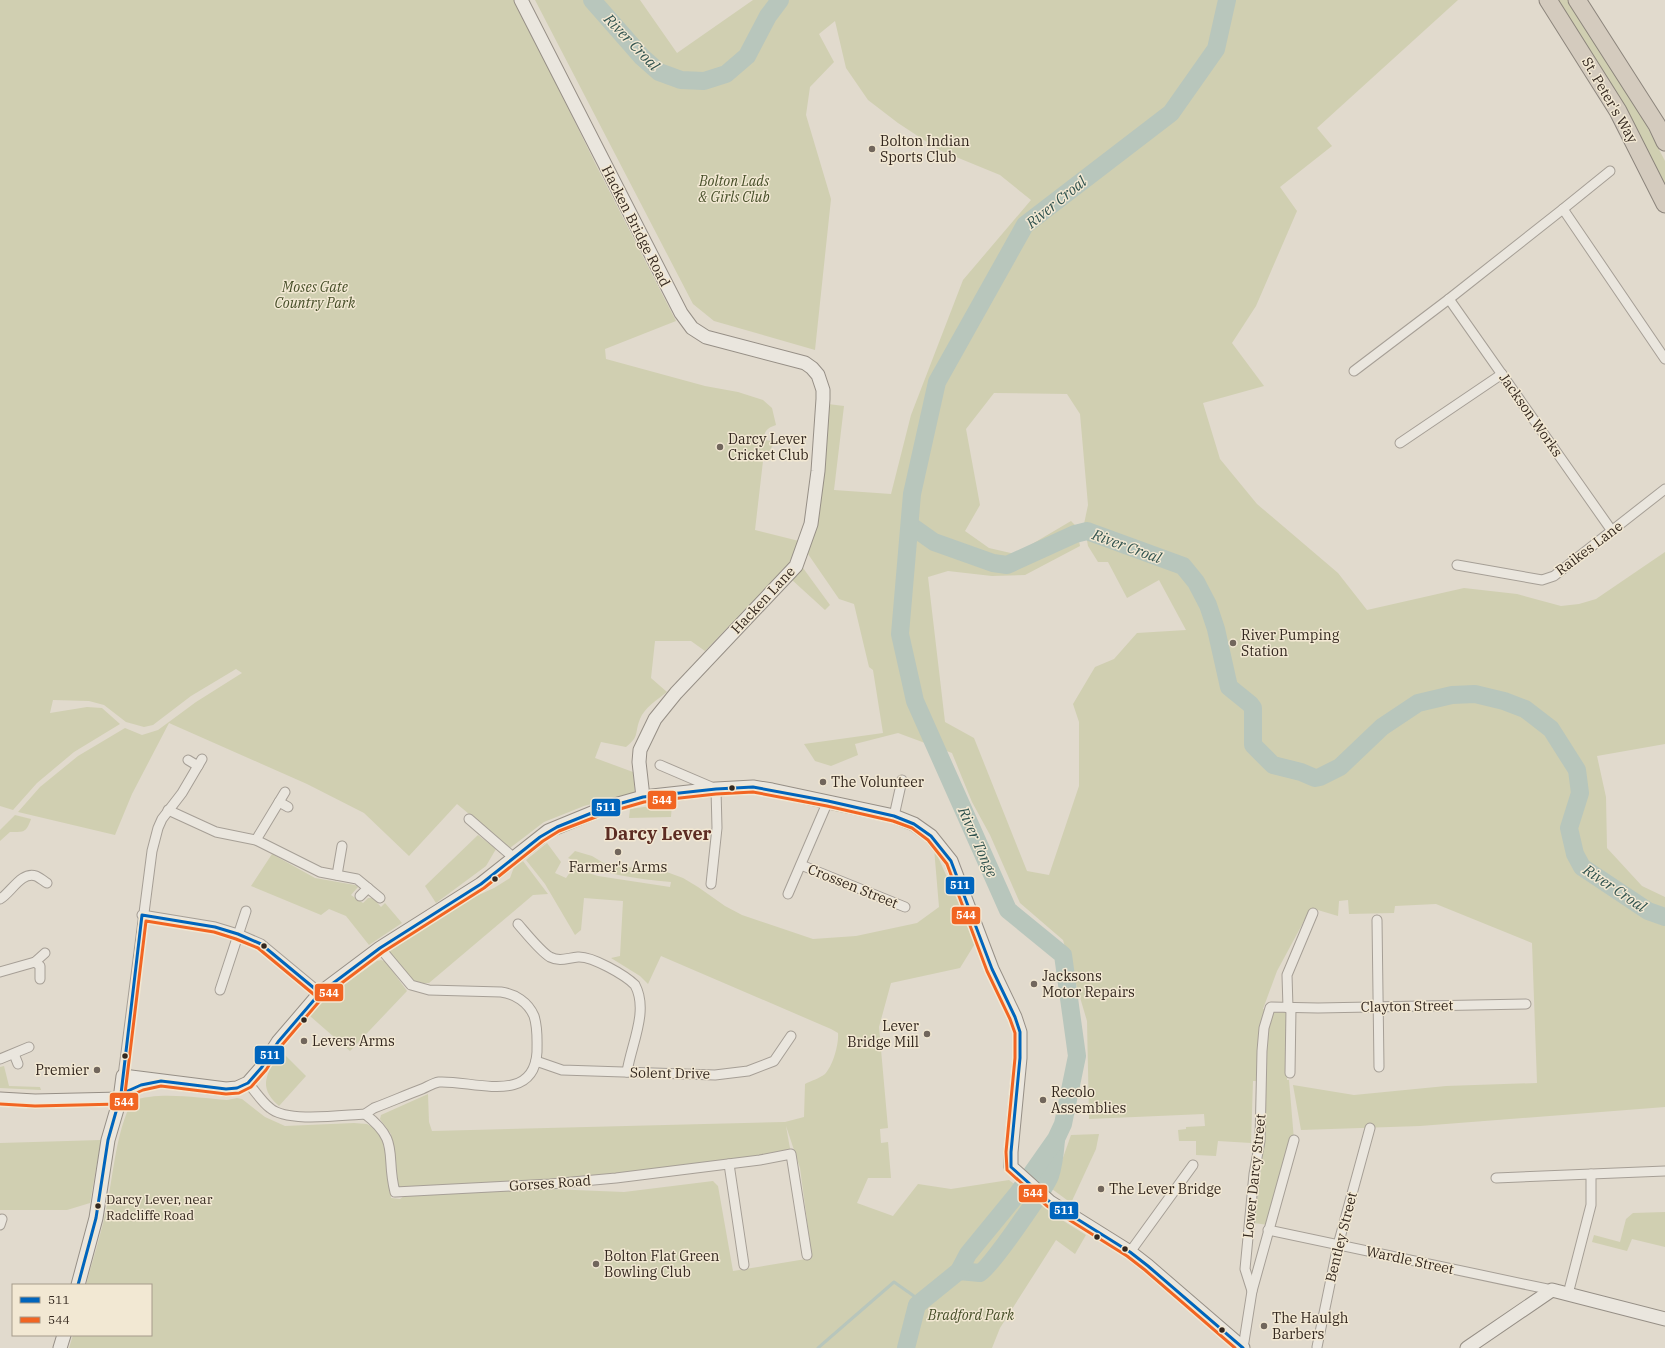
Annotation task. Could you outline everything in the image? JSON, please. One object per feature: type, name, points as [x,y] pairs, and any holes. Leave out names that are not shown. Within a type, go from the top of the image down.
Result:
[{"type":"highway","name":"St. Peter's Way","points":[[1548,0],[1618,111],[1665,204]]},
{"type":"highway","name":"St. Peter's Way","points":[[1577,0],[1661,131],[1665,142]]},
{"type":"main road","name":"Hacken Bridge Road","points":[[521,0],[681,313],[692,328],[698,333],[715,340],[797,360],[812,368],[818,375]]},
{"type":"main road","name":"Hacken Lane","points":[[643,797],[639,762],[640,750],[655,719],[676,693],[796,566],[811,524],[818,471],[823,399],[823,390],[818,375]]},
{"type":"main road","points":[[78,1284],[96,1218],[108,1140],[120,1097],[123,1076],[226,1089],[238,1088],[248,1083],[262,1067],[278,1042],[320,993],[380,948],[481,884],[540,837],[556,827],[604,808],[643,797],[716,789],[753,787],[828,801],[894,816],[914,824],[931,836],[951,861],[992,969],[1018,1024],[1021,1043],[1011,1152],[1011,1168],[1050,1202],[1130,1252],[1243,1348]]},
{"type":"main road","points":[[0,1099],[35,1101],[120,1097],[142,1085],[161,1081]]},
{"type":"main road","points":[[1467,1348],[1552,1290],[1665,1319]]},
{"type":"main road","points":[[60,1348],[64,1336]]},
{"type":"street","points":[[1354,371],[1449,299],[1610,171]]},
{"type":"street","points":[[1563,209],[1665,359]]},
{"type":"street","name":"Jackson Works","points":[[1449,299],[1612,531]]},
{"type":"street","points":[[1400,443],[1502,374]]},
{"type":"street","name":"Raikes Lane","points":[[1456,565],[1542,580],[1554,576],[1665,489]]},
{"type":"street","points":[[123,1076],[142,915],[152,851],[158,828],[168,810],[182,793],[200,763],[188,760]]},
{"type":"street","points":[[660,765],[716,789],[717,828],[711,884]]},
{"type":"street","points":[[894,816],[902,780]]},
{"type":"street","points":[[256,840],[285,792]]},
{"type":"street","points":[[788,894],[828,801]]},
{"type":"street","points":[[279,802],[288,807]]},
{"type":"street","points":[[168,810],[216,832],[256,840],[320,872],[357,879],[380,898]]},
{"type":"street","points":[[469,819],[516,856]]},
{"type":"street","points":[[337,875],[342,846]]},
{"type":"street","name":"Crossen Street","points":[[801,864],[905,907]]},
{"type":"street","points":[[0,899],[21,880],[37,872],[47,883]]},
{"type":"street","points":[[360,896],[368,888]]},
{"type":"street","points":[[220,990],[246,910]]},
{"type":"street","points":[[1290,1074],[1289,1008],[1286,975],[1313,914]]},
{"type":"street","points":[[142,915],[215,927],[238,934],[261,944],[320,993]]},
{"type":"street","points":[[1377,920],[1379,1066]]},
{"type":"street","points":[[518,924],[551,957],[560,960],[578,957],[589,958],[635,985],[640,1002],[639,1018],[627,1072]]},
{"type":"street","points":[[248,1083],[270,1109],[282,1114],[296,1117],[365,1114],[374,1108],[438,1082],[504,1087],[518,1083],[530,1075],[536,1061],[538,1032],[534,1015],[525,1002],[512,994],[501,992],[429,990],[411,985],[380,948]]},
{"type":"street","points":[[0,972],[35,962],[45,953]]},
{"type":"street","points":[[35,962],[40,966],[40,979]]},
{"type":"street","name":"Clayton Street","points":[[1289,1008],[1526,1004]]},
{"type":"street","name":"Lower Darcy Street","points":[[1252,1291],[1245,1269],[1254,1174],[1260,1141],[1264,1028],[1271,1007],[1289,1008]]},
{"type":"street","name":"Solent Drive","points":[[536,1061],[562,1070],[714,1075],[748,1071],[774,1061],[790,1036]]},
{"type":"street","points":[[0,1059],[29,1047]]},
{"type":"street","points":[[14,1054],[18,1064]]},
{"type":"street","name":"Gorses Road","points":[[365,1114],[377,1123],[386,1136],[390,1146],[392,1178],[395,1192],[550,1184],[616,1178],[729,1164],[791,1154],[807,1255]]},
{"type":"street","name":"Bentley Street","points":[[1317,1347],[1338,1245],[1370,1128]]},
{"type":"street","points":[[1243,1348],[1252,1291],[1294,1140]]},
{"type":"street","points":[[729,1164],[744,1265]]},
{"type":"street","points":[[1130,1252],[1193,1165]]},
{"type":"street","points":[[1496,1178],[1665,1171]]},
{"type":"street","points":[[1568,1294],[1591,1205],[1591,1174]]},
{"type":"street","name":"Wardle Street","points":[[1268,1230],[1552,1290]]},
{"type":"green space","name":"Moses Gate Country Park","points":[[0,0],[515,0],[597,167],[676,321],[605,349],[606,359],[705,386],[738,392],[763,400],[772,408],[776,425],[770,427],[765,432],[764,440],[773,441],[773,445],[763,461],[755,530],[799,541],[789,563],[705,651],[691,641],[655,641],[651,678],[667,692],[652,704],[642,715],[635,737],[626,747],[601,742],[595,758],[633,772],[635,793],[584,806],[544,822],[510,848],[457,804],[409,856],[364,813],[307,784],[169,723],[132,794],[115,835],[18,812],[40,787],[78,756],[125,728],[142,735],[158,730],[196,702],[242,673],[236,669],[191,696],[153,725],[144,727],[126,722],[104,705],[89,701],[53,700],[50,713],[87,707],[102,708],[120,724],[74,752],[37,783],[13,810],[0,806]]},
{"type":"green space","name":"Bolton Lads & Girls Club","points":[[535,0],[640,0],[677,53],[753,0],[1458,0],[1317,128],[1332,146],[1280,187],[1297,211],[1256,306],[1232,343],[1264,386],[1203,403],[1220,459],[1257,504],[1338,573],[1367,610],[1464,588],[1517,594],[1561,606],[1579,604],[1596,599],[1665,552],[1665,744],[1597,756],[1606,797],[1607,848],[1642,886],[1665,897],[1665,1107],[1420,1126],[1301,1130],[1293,1085],[1354,1095],[1446,1086],[1537,1083],[1532,943],[1436,904],[1395,906],[1394,913],[1349,914],[1348,900],[1339,901],[1338,916],[1311,908],[1277,971],[1263,1009],[1287,1012],[1287,1080],[1289,1080],[1294,1140],[1268,1225],[1254,1223],[1264,1143],[1266,1081],[1253,1081],[1251,1143],[1218,1141],[1216,1156],[1196,1155],[1196,1141],[1179,1141],[1178,1130],[1186,1129],[1186,1127],[1205,1126],[1204,1114],[1089,1119],[1087,1021],[1063,940],[1020,903],[990,835],[972,802],[952,753],[898,733],[855,744],[858,755],[831,766],[815,761],[804,744],[883,733],[873,670],[869,667],[854,604],[839,599],[808,554],[822,489],[828,404],[844,406],[834,490],[891,494],[911,415],[963,280],[1031,200],[1000,175],[939,150],[898,123],[868,100],[846,68],[835,21],[819,34],[834,62],[810,87],[806,115],[831,199],[815,350],[714,321],[693,304]],"holes":[[[994,393],[1067,394],[1080,414],[1088,505],[1084,524],[1088,546],[1098,562],[1108,562],[1127,598],[1159,580],[1186,630],[1137,633],[1114,659],[1095,667],[1073,704],[1079,722],[1079,786],[1049,875],[1027,871],[974,738],[945,722],[928,577],[948,571],[992,576],[1025,575],[1080,546],[1076,526],[1071,521],[1015,554],[989,548],[965,531],[980,505],[966,429]]]},
{"type":"green space","points":[[1554,0],[1568,0],[1639,111],[1665,161],[1665,189]]},
{"type":"green space","points":[[803,568],[830,605],[825,610],[791,579]]},
{"type":"green space","points":[[672,803],[671,817],[629,818],[630,809]]},
{"type":"green space","points":[[15,815],[31,819],[28,827],[21,832],[10,832],[0,841],[0,830]]},
{"type":"green space","points":[[478,835],[496,849],[486,866],[436,903],[425,886]]},
{"type":"green space","name":"Bradford Park","points":[[547,843],[561,862],[555,873],[566,878],[573,868],[598,876],[670,887],[671,882],[618,875],[580,864],[568,858],[575,851],[592,856],[607,865],[664,871],[683,878],[725,906],[742,915],[813,939],[856,936],[917,923],[939,907],[934,848],[976,942],[960,968],[891,983],[879,1027],[888,1128],[880,1129],[881,1143],[888,1142],[891,1178],[868,1178],[857,1203],[893,1216],[918,1184],[951,1189],[1009,1180],[1062,1220],[1086,1235],[1075,1254],[1056,1240],[1000,1328],[992,1348],[69,1348],[73,1336],[152,1336],[152,1284],[86,1284],[103,1225],[122,1126],[132,1101],[154,1096],[179,1096],[227,1100],[237,1098],[242,1099],[265,1117],[285,1126],[354,1123],[367,1124],[376,1129],[388,1151],[391,1198],[400,1199],[407,1194],[550,1189],[624,1192],[713,1181],[718,1186],[733,1271],[812,1258],[800,1168],[786,1126],[791,1154],[550,1184],[397,1188],[391,1134],[380,1119],[381,1115],[428,1094],[429,1122],[432,1131],[785,1122],[804,1117],[805,1084],[825,1074],[835,1055],[838,1043],[838,1033],[831,1029],[661,956],[648,984],[640,976],[611,958],[620,956],[623,901],[584,898],[581,930],[575,935],[545,884],[526,860]]},
{"type":"green space","points":[[272,854],[315,878],[355,885],[358,887],[351,895],[363,903],[368,898],[373,898],[381,907],[385,903],[402,923],[369,945],[346,916],[329,909],[321,915],[251,886]]},
{"type":"green space","points":[[523,861],[548,894],[533,895],[429,983],[413,983],[390,955],[390,951],[472,898],[494,888],[510,878],[514,867]]},
{"type":"green space","points":[[381,960],[386,962],[407,991],[350,1051],[310,1016],[326,998],[377,961]]},
{"type":"green space","points":[[281,1051],[306,1076],[279,1106],[268,1092],[266,1079]]},
{"type":"green space","points":[[4,1066],[9,1086],[40,1087],[41,1090],[0,1088],[0,1067]]},
{"type":"green space","points":[[1099,1134],[1096,1149],[1071,1203],[1052,1189],[1071,1135]]},
{"type":"green space","points":[[101,1140],[90,1203],[67,1210],[0,1210],[0,1143]]},
{"type":"green space","points":[[1665,1212],[1665,1247],[1632,1239],[1627,1251],[1592,1242],[1594,1235],[1620,1242],[1626,1219],[1633,1213]]},
{"type":"waterway","name":"River Croal","points":[[592,0],[642,57],[659,72],[681,80],[704,81],[726,74],[747,56],[768,16],[780,0]]},
{"type":"waterway","name":"River Tonge","points":[[906,1348],[917,1305],[959,1271],[968,1254],[1018,1193],[1056,1139],[1063,1124],[1077,1056],[1063,955],[1008,910],[915,701],[900,634],[912,494],[937,382],[1025,225],[1171,113],[1216,49],[1227,0]]},
{"type":"waterway","name":"River Croal","points":[[910,525],[934,542],[993,563],[1007,565],[1075,534],[1087,531],[1183,566],[1196,582],[1208,605],[1216,629],[1229,687],[1253,708],[1253,745],[1273,765],[1301,772],[1315,778],[1340,767],[1382,727],[1418,703],[1452,695],[1475,694],[1504,701],[1525,709],[1551,729],[1577,770],[1580,793],[1569,828],[1575,854],[1582,867],[1648,911],[1665,917]]},
{"type":"waterway","name":"River Tonge","points":[[959,1271],[980,1273],[994,1259],[1038,1196],[1050,1176],[1056,1140]]},
{"type":"waterway","points":[[818,1348],[894,1282],[921,1301]]},
{"type":"transit line","name":"511","points":[[121,1094],[141,1085],[161,1081],[226,1089],[237,1088],[248,1083],[262,1067],[278,1042],[320,993],[380,948],[481,884],[540,837],[557,827],[604,808],[643,797],[716,789],[753,787],[828,801],[894,816],[914,824],[931,836],[951,861],[992,969],[1015,1017],[1020,1032],[1020,1058],[1011,1152],[1011,1167],[1050,1202],[1130,1252],[1148,1266],[1243,1348]]},
{"type":"transit line","name":"544","points":[[123,1099],[143,1090],[161,1086],[226,1094],[239,1093],[251,1087],[266,1070],[282,1045],[323,997],[383,952],[484,888],[543,841],[559,831],[606,813],[644,802],[716,794],[753,792],[827,806],[893,821],[912,828],[928,840],[947,864],[987,971],[1010,1019],[1015,1033],[1015,1058],[1006,1152],[1007,1170],[1047,1206],[1127,1256],[1145,1270],[1235,1348]]},
{"type":"transit line","name":"511","points":[[78,1284],[96,1218],[108,1140],[121,1094],[142,915],[215,927],[238,934],[261,944],[320,993]]},
{"type":"transit line","name":"544","points":[[0,1104],[35,1106],[120,1104],[124,1102],[146,921],[214,932],[258,948],[317,997]]},
{"type":"place","name":"Bolton Indian Sports Club","points":[[872,149]]},
{"type":"place","name":"Darcy Lever Cricket Club","points":[[720,447]]},
{"type":"place","name":"River Pumping Station","points":[[1233,643]]},
{"type":"place","name":"The Volunteer","points":[[823,782]]},
{"type":"place","name":"Farmer's Arms","points":[[618,852]]},
{"type":"place","name":"Jacksons Motor Repairs","points":[[1034,984]]},
{"type":"place","name":"Lever Bridge Mill","points":[[927,1034]]},
{"type":"place","name":"Levers Arms","points":[[304,1041]]},
{"type":"place","name":"Premier","points":[[97,1070]]},
{"type":"place","name":"Recolo Assemblies","points":[[1043,1100]]},
{"type":"place","name":"The Lever Bridge","points":[[1101,1189]]},
{"type":"place","name":"Darcy Lever, near Radcliffe Road","points":[[98,1206]]},
{"type":"place","name":"Bolton Flat Green Bowling Club","points":[[596,1264]]},
{"type":"place","name":"The Haulgh Barbers","points":[[1264,1326]]},
{"type":"district","name":"Darcy Lever","points":[[658,833]]}]
